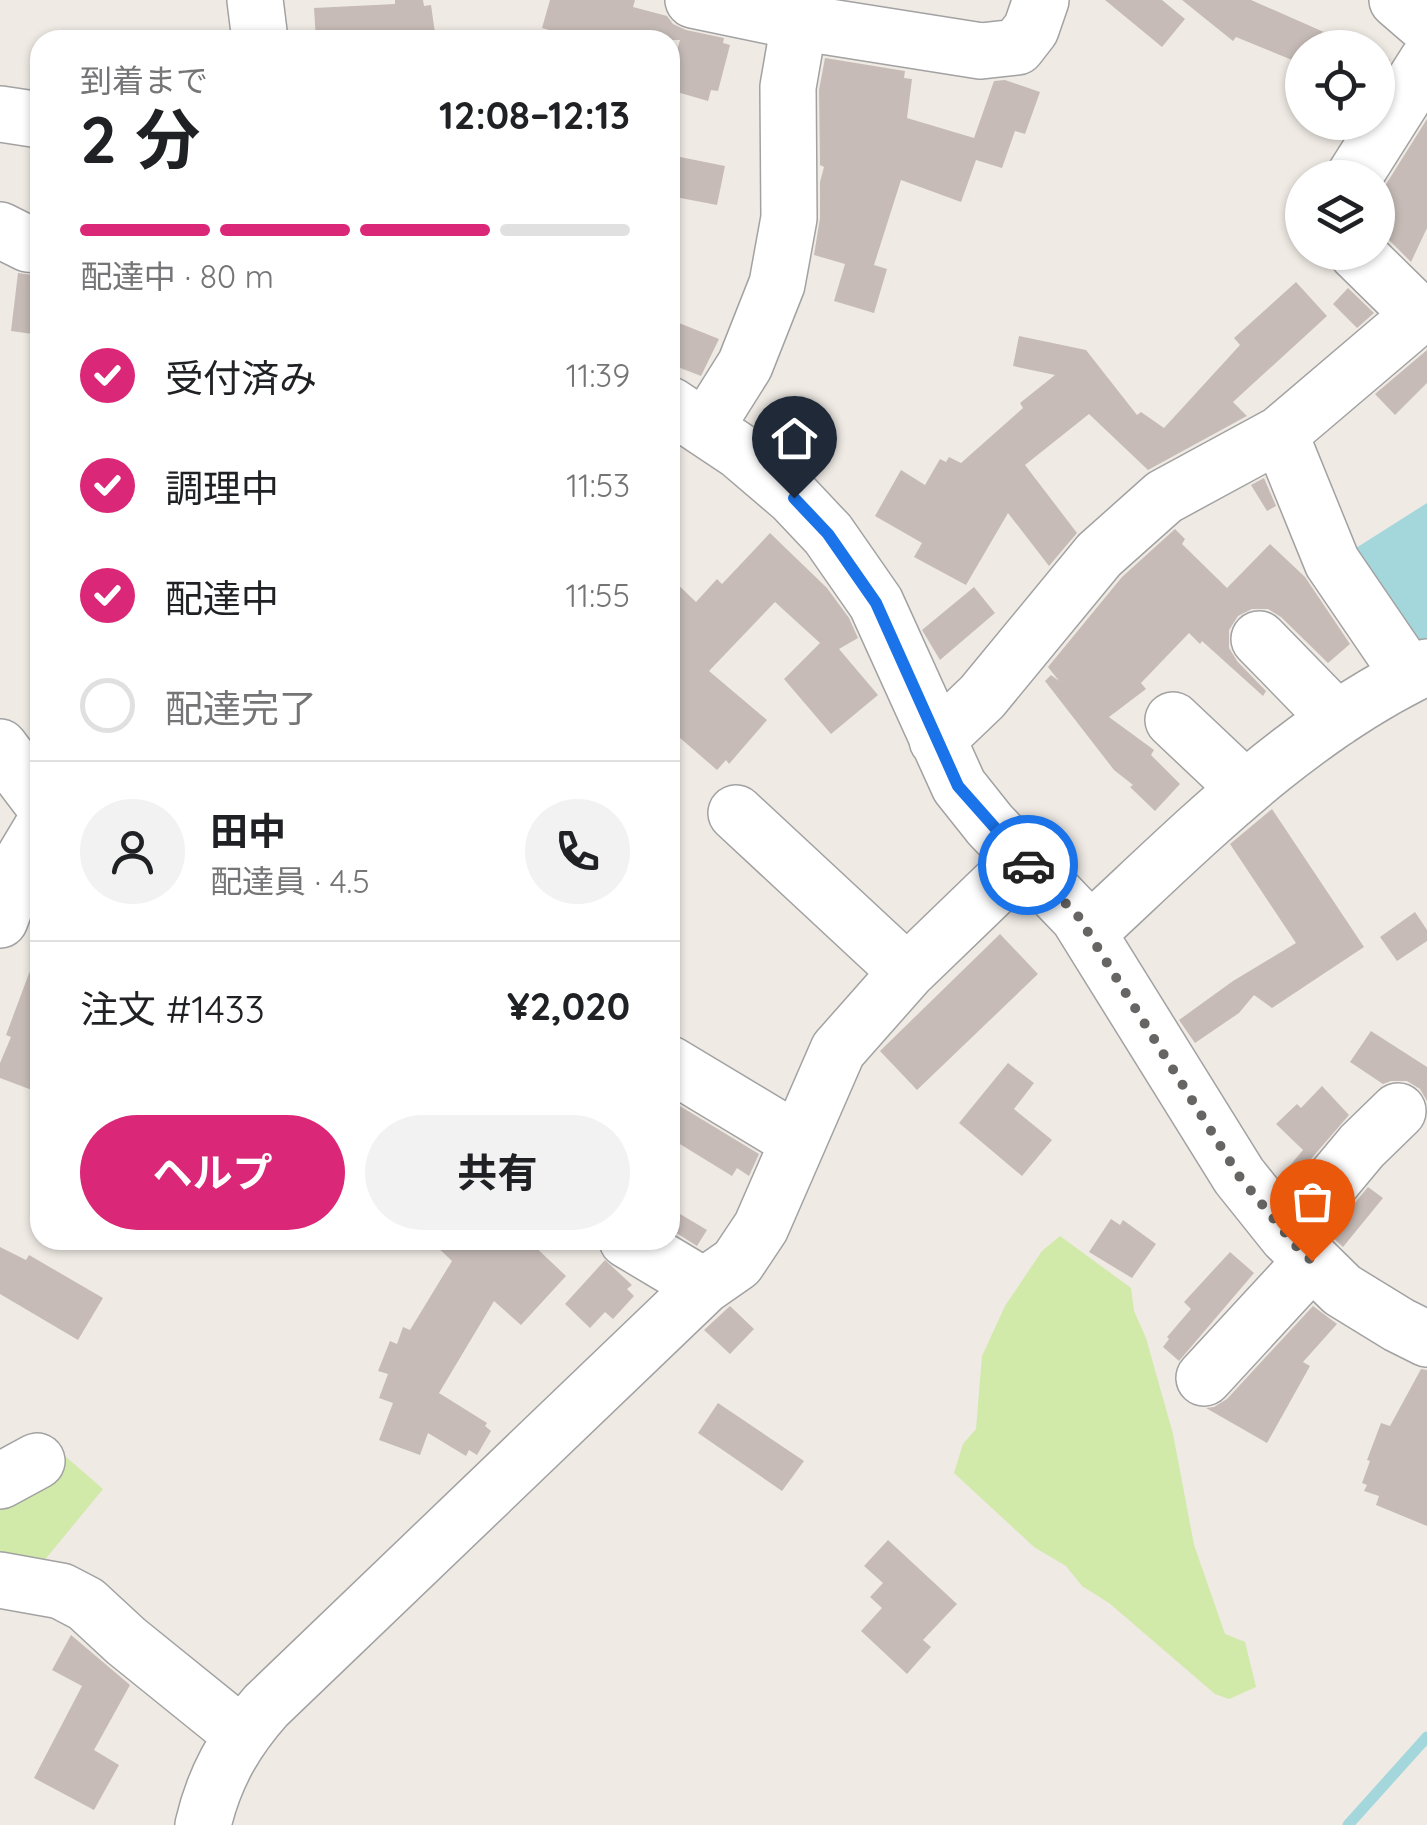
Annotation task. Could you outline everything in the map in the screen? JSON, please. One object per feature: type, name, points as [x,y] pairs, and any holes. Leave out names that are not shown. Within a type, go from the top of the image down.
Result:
[{"type":"street","points":[[255,0],[259,30]]},
{"type":"street","points":[[693,0],[800,11],[981,51],[1004,50],[1022,43],[1041,0]]},
{"type":"street","points":[[1397,0],[1427,26]]},
{"type":"street","points":[[800,11],[788,87],[786,175],[790,218],[777,284],[744,365],[688,416],[794,498],[828,534],[876,603],[958,786],[1078,916],[1239,1176],[1299,1248],[1342,1290],[1427,1339]]},
{"type":"street","points":[[1364,160],[1427,61]]},
{"type":"street","points":[[0,114],[30,118]]},
{"type":"street","points":[[0,230],[30,244]]},
{"type":"street","points":[[937,740],[982,697],[1100,555],[1164,497],[1280,434],[1394,339],[1411,318],[1413,308],[1374,270]]},
{"type":"street","points":[[1088,933],[1245,788],[1337,719],[1418,671],[1332,562],[1280,434]]},
{"type":"street","points":[[1259,639],[1337,719]]},
{"type":"street","points":[[1174,720],[1245,788]]},
{"type":"street","points":[[736,814],[907,972]]},
{"type":"street","points":[[0,920],[30,848]]},
{"type":"street","points":[[203,1825],[221,1767],[241,1734],[266,1706],[704,1286],[737,1264],[761,1227],[838,1050],[907,972],[1023,860]]},
{"type":"street","points":[[680,1070],[798,1141]]},
{"type":"street","points":[[1204,1378],[1299,1248],[1362,1146],[1398,1111]]},
{"type":"street","points":[[644,1250],[704,1286]]},
{"type":"street","points":[[0,1580],[61,1591],[86,1604],[241,1734]]},
{"type":"green space","points":[[1060,1236],[1131,1288],[1134,1311],[1146,1338],[1173,1434],[1194,1545],[1225,1634],[1245,1642],[1256,1687],[1229,1699],[1215,1694],[1109,1603],[1082,1586],[1066,1566],[1034,1547],[954,1473],[963,1444],[976,1429],[982,1356],[1005,1306],[1042,1251]]},
{"type":"green space","points":[[66,1457],[103,1489],[29,1579],[0,1574],[0,1491]]},
{"type":"water","points":[[1427,503],[1427,651],[1345,555]]},
{"type":"building","points":[[395,0],[423,0],[424,6],[431,5],[435,30],[315,30],[314,8],[395,4]]},
{"type":"building","points":[[550,0],[635,0],[633,7],[667,16],[686,30],[724,38],[723,43],[730,45],[718,91],[711,90],[708,101],[680,93],[680,30],[542,28]]},
{"type":"building","points":[[1105,0],[1162,0],[1185,19],[1162,47]]},
{"type":"building","points":[[1182,0],[1251,0],[1319,30],[1285,30],[1285,57],[1236,37],[1233,41]]},
{"type":"building","points":[[825,58],[905,71],[904,78],[912,79],[907,118],[974,138],[994,81],[1005,80],[1040,92],[1025,134],[1015,131],[1002,168],[976,160],[961,202],[901,180],[874,265],[887,269],[874,313],[834,301],[845,264],[814,255],[824,167],[820,165],[819,90]]},
{"type":"building","points":[[1427,119],[1427,228],[1411,262],[1395,246],[1395,170]]},
{"type":"building","points":[[680,157],[725,166],[717,205],[680,198]]},
{"type":"building","points":[[18,273],[30,275],[30,334],[11,331]]},
{"type":"building","points":[[1296,282],[1327,316],[1233,402],[1247,416],[1148,470],[1089,414],[1025,465],[1077,533],[1049,566],[1008,513],[966,585],[914,557],[922,543],[875,516],[901,470],[925,485],[940,459],[946,462],[949,457],[961,463],[1023,408],[1020,403],[1055,375],[1013,366],[1019,336],[1086,350],[1137,415],[1141,412],[1164,428],[1240,345],[1234,338]]},
{"type":"building","points":[[1348,288],[1374,313],[1357,328],[1333,304]]},
{"type":"building","points":[[680,323],[719,339],[701,376],[680,368]]},
{"type":"building","points":[[1427,350],[1427,383],[1395,415],[1375,394]]},
{"type":"building","points":[[1264,478],[1276,506],[1267,511],[1251,485]]},
{"type":"building","points":[[1175,529],[1185,539],[1182,544],[1227,588],[1270,544],[1305,577],[1350,644],[1328,663],[1268,609],[1252,609],[1238,616],[1229,630],[1229,648],[1266,691],[1263,696],[1189,633],[1141,683],[1146,689],[1109,717],[1154,750],[1151,755],[1180,784],[1155,811],[1114,770],[1045,681],[1051,675],[1059,681],[1048,667],[1122,577]]},
{"type":"building","points":[[770,533],[827,588],[849,618],[858,638],[839,649],[878,695],[831,734],[784,679],[820,643],[775,602],[709,671],[767,720],[729,764],[726,760],[717,770],[680,738],[680,587],[696,602],[717,579],[722,584]]},
{"type":"building","points":[[974,587],[995,613],[940,660],[922,630]]},
{"type":"building","points":[[1272,809],[1364,947],[1272,1008],[1254,995],[1239,1013],[1195,1043],[1179,1020],[1296,943],[1230,844]]},
{"type":"building","points":[[1415,912],[1427,930],[1427,941],[1397,961],[1380,937]]},
{"type":"building","points":[[1000,934],[1038,974],[917,1090],[880,1051]]},
{"type":"building","points":[[30,971],[30,1089],[0,1078],[0,1063],[11,1037],[6,1035]]},
{"type":"building","points":[[1371,1031],[1427,1067],[1427,1101],[1420,1089],[1407,1081],[1383,1084],[1350,1062]]},
{"type":"building","points":[[1008,1063],[1034,1083],[1014,1109],[1052,1140],[1022,1176],[959,1123]]},
{"type":"building","points":[[1322,1086],[1349,1115],[1291,1182],[1282,1175],[1303,1150],[1276,1124],[1297,1104],[1301,1108]]},
{"type":"building","points":[[680,1106],[759,1154],[749,1176],[737,1168],[732,1176],[680,1144]]},
{"type":"building","points":[[1368,1187],[1383,1198],[1343,1247],[1329,1234]]},
{"type":"building","points":[[680,1214],[707,1230],[697,1246],[680,1235]]},
{"type":"building","points":[[1111,1219],[1120,1225],[1123,1220],[1156,1244],[1132,1278],[1089,1252]]},
{"type":"building","points":[[0,1247],[26,1260],[29,1255],[103,1298],[78,1340],[0,1294]]},
{"type":"building","points":[[440,1250],[539,1250],[566,1276],[521,1325],[494,1301],[439,1393],[487,1423],[485,1426],[491,1431],[477,1455],[469,1450],[466,1456],[428,1433],[420,1455],[379,1440],[393,1403],[379,1398],[388,1374],[378,1371],[390,1341],[397,1344],[403,1327],[410,1330],[452,1261]]},
{"type":"building","points":[[1230,1252],[1254,1273],[1179,1361],[1163,1347],[1167,1337],[1191,1309],[1184,1302]]},
{"type":"building","points":[[605,1260],[632,1285],[627,1289],[634,1296],[613,1319],[605,1312],[590,1328],[565,1304]]},
{"type":"building","points":[[730,1306],[754,1329],[730,1354],[704,1330]]},
{"type":"building","points":[[1313,1306],[1337,1324],[1303,1362],[1310,1366],[1267,1443],[1206,1408],[1227,1399]]},
{"type":"building","points":[[1421,1369],[1427,1370],[1427,1526],[1376,1505],[1379,1496],[1364,1491],[1367,1485],[1362,1483],[1381,1423],[1390,1426]]},
{"type":"building","points":[[718,1403],[804,1461],[782,1491],[698,1433]]},
{"type":"building","points":[[888,1540],[957,1604],[923,1640],[931,1647],[907,1674],[861,1631],[882,1608],[870,1597],[883,1583],[864,1566]]},
{"type":"building","points":[[71,1635],[130,1685],[94,1750],[119,1765],[94,1810],[34,1778],[82,1686],[52,1670]]},
{"type":"waterway","points":[[1348,1825],[1427,1737]]},
{"type":"way so far","points":[[1028,865],[1078,916],[1239,1176],[1312,1261]]},
{"type":"route","points":[[794,498],[828,534],[876,603],[958,786],[1028,865]]}]
